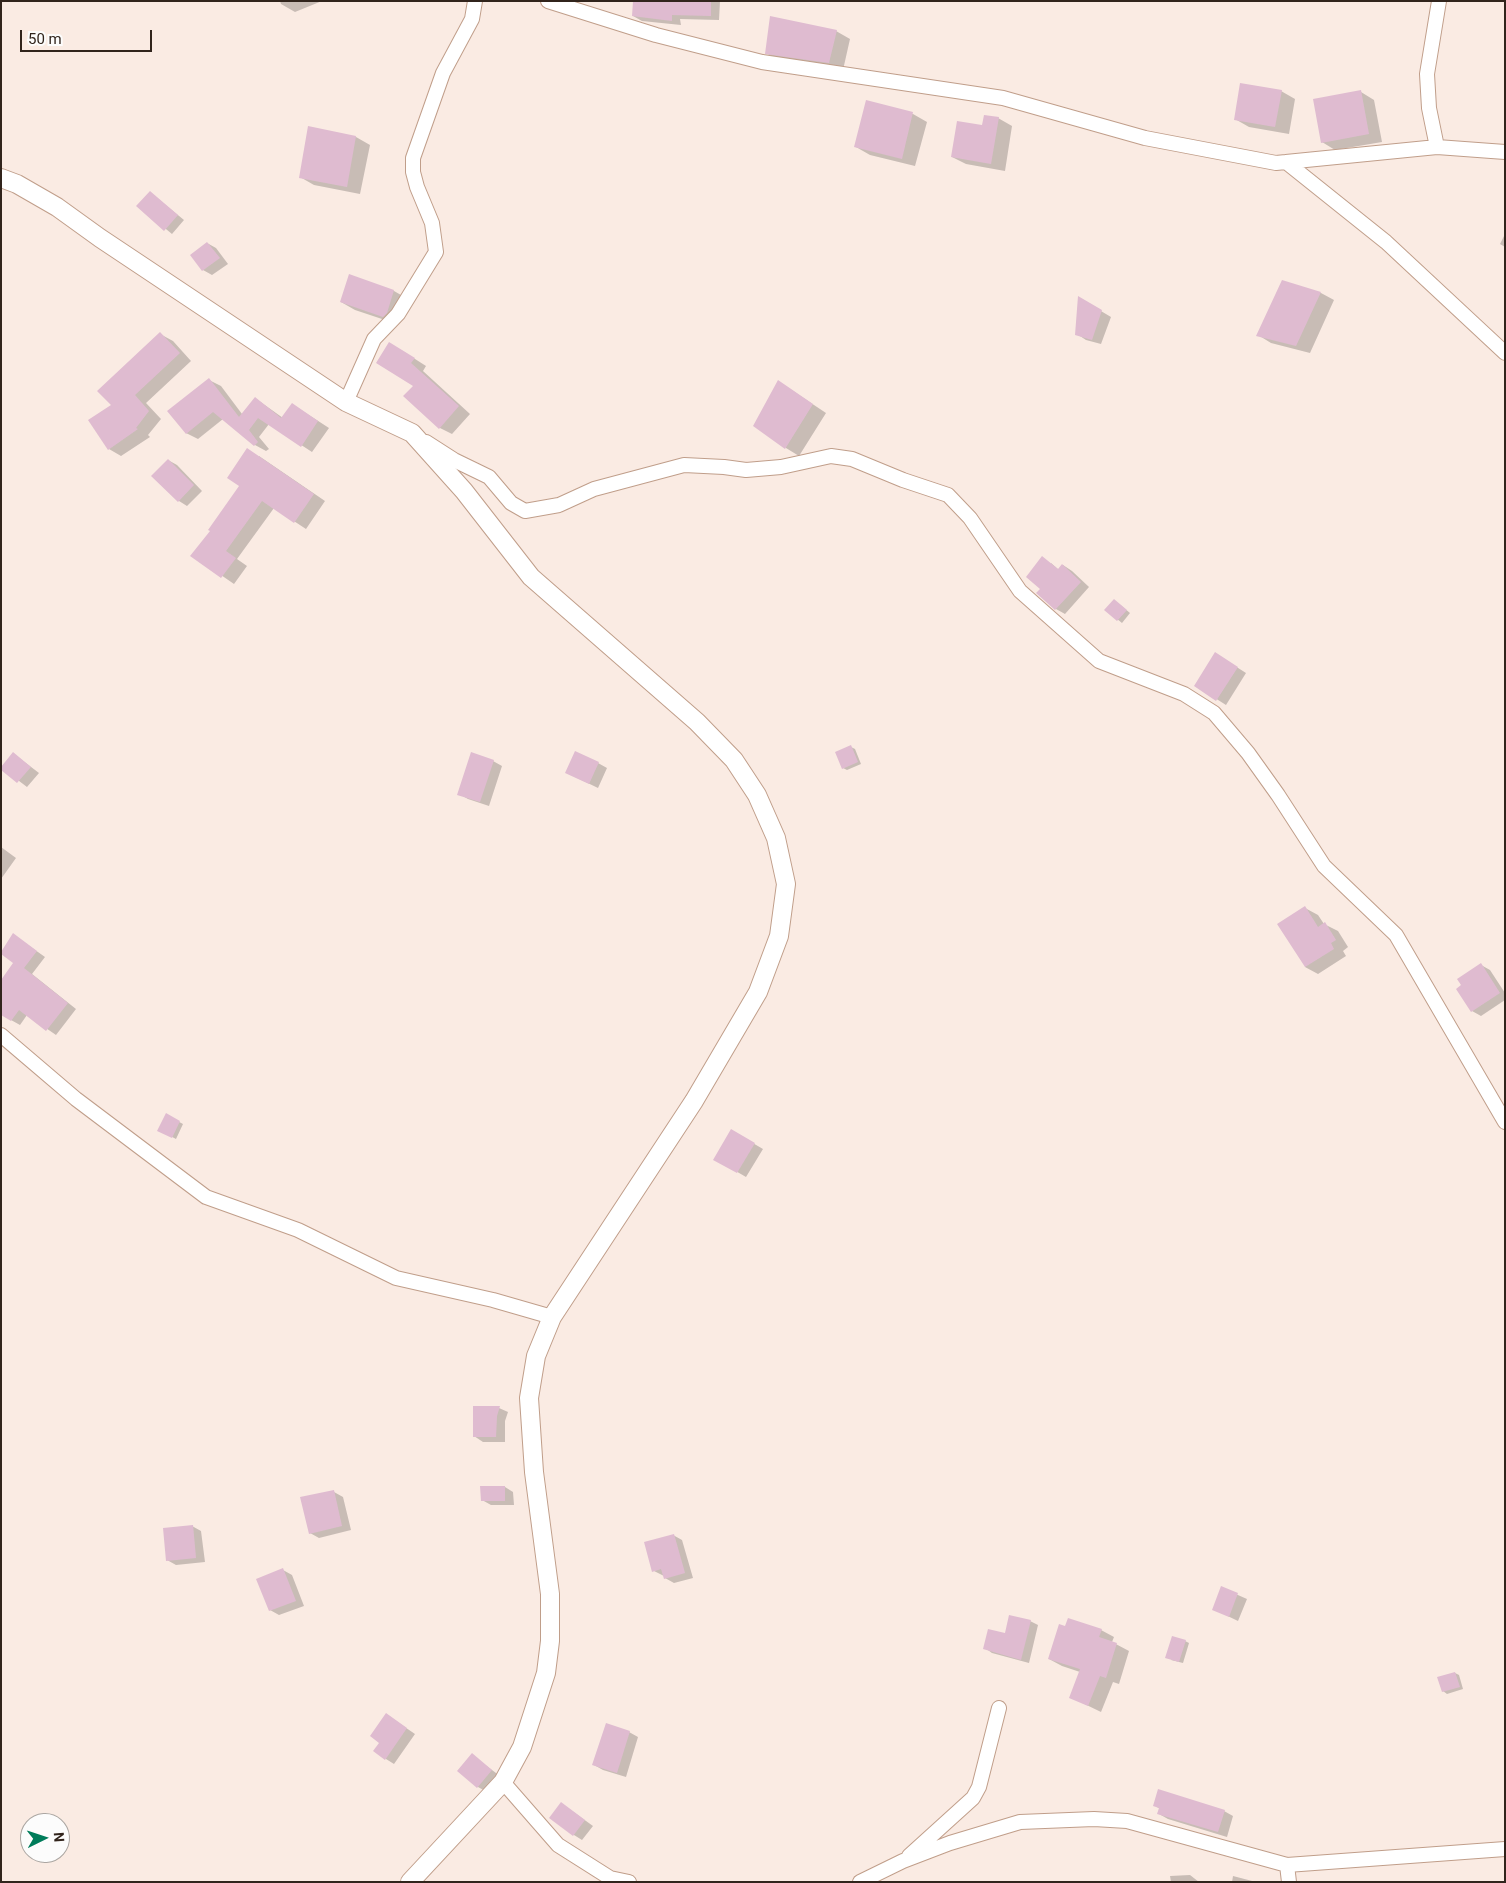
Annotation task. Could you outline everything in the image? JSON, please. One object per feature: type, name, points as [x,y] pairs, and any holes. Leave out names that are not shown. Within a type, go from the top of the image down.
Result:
[{"type":"street","points":[[346,402],[374,339],[398,314],[436,252],[432,223],[413,172],[413,158],[443,73],[472,20],[475,1]]},
{"type":"street","points":[[548,1],[656,35],[762,62],[1003,98],[1145,138],[1276,163],[1437,146],[1505,152]]},
{"type":"street","points":[[1437,146],[1430,108],[1427,74],[1438,1]]},
{"type":"street","points":[[1286,162],[1386,242],[1505,353]]},
{"type":"street","points":[[1,178],[17,184],[57,207],[346,402],[412,433],[454,460],[489,477],[511,503],[525,511],[559,505],[594,489],[684,465],[746,470],[781,467],[832,456],[852,460],[948,495],[970,518],[1020,591],[1099,661],[1184,694],[1214,713],[1263,774],[1324,866],[1396,935],[1505,1122]]},
{"type":"street","points":[[410,1882],[503,1782],[522,1747],[546,1673],[550,1641],[550,1594],[534,1472],[529,1398],[536,1356],[552,1318],[694,1101],[758,992],[779,936],[786,884],[776,838],[757,795],[734,760],[697,722],[531,577],[464,491],[412,433]]},
{"type":"street","points":[[1,1035],[76,1099],[206,1197],[298,1230],[396,1278],[493,1300],[552,1318]]},
{"type":"street","points":[[903,1861],[972,1798],[976,1792],[979,1787],[999,1708]]},
{"type":"street","points":[[503,1782],[558,1845],[610,1878],[629,1882]]},
{"type":"street","points":[[860,1882],[903,1861],[950,1843],[1020,1822],[1094,1819],[1127,1821],[1287,1866],[1505,1849]]},
{"type":"street","points":[[1287,1866],[1289,1882]]},
{"type":"building","points":[[633,1],[711,1],[711,16],[672,15],[672,21],[632,16]]},
{"type":"building","points":[[770,16],[837,30],[829,63],[765,54]]},
{"type":"building","points":[[1240,83],[1282,90],[1275,127],[1234,120]]},
{"type":"building","points":[[1361,90],[1369,134],[1321,143],[1313,99]]},
{"type":"building","points":[[866,100],[913,112],[902,159],[854,147]]},
{"type":"building","points":[[984,115],[999,117],[991,164],[951,157],[957,121],[982,125]]},
{"type":"building","points":[[308,126],[356,136],[347,187],[299,178]]},
{"type":"building","points":[[150,191],[178,215],[164,231],[136,206]]},
{"type":"building","points":[[207,242],[220,258],[202,271],[190,255]]},
{"type":"building","points":[[349,274],[394,290],[387,313],[383,317],[340,302]]},
{"type":"building","points":[[1282,280],[1321,292],[1296,346],[1256,336]]},
{"type":"building","points":[[1078,296],[1102,310],[1092,340],[1075,335]]},
{"type":"building","points":[[160,332],[180,353],[135,395],[149,411],[136,428],[138,429],[108,450],[88,420],[111,405],[97,391]]},
{"type":"building","points":[[389,342],[415,358],[411,363],[459,406],[439,429],[403,396],[413,386],[376,363]]},
{"type":"building","points":[[209,378],[239,417],[255,397],[281,418],[292,403],[318,421],[301,447],[258,418],[249,430],[258,442],[254,446],[213,412],[186,434],[167,411]]},
{"type":"building","points":[[778,380],[813,404],[785,449],[753,426]]},
{"type":"building","points":[[247,448],[314,494],[294,523],[262,501],[226,551],[236,558],[221,578],[190,556],[210,531],[208,530],[239,486],[227,478]]},
{"type":"building","points":[[168,459],[194,485],[178,502],[151,476]]},
{"type":"building","points":[[1042,556],[1058,569],[1062,564],[1081,582],[1055,610],[1036,593],[1040,589],[1026,577]]},
{"type":"building","points":[[1114,599],[1127,610],[1117,621],[1104,610]]},
{"type":"building","points":[[1215,652],[1238,667],[1216,701],[1194,686]]},
{"type":"building","points":[[851,745],[858,762],[842,769],[835,752]]},
{"type":"building","points":[[575,751],[599,762],[589,784],[565,773]]},
{"type":"building","points":[[13,752],[31,767],[17,783],[1,770],[1,767]]},
{"type":"building","points":[[471,752],[494,760],[480,802],[457,795]]},
{"type":"building","points":[[1305,906],[1318,927],[1325,922],[1336,940],[1331,943],[1334,949],[1305,967],[1277,924]]},
{"type":"building","points":[[13,933],[37,951],[24,968],[68,1003],[46,1031],[19,1010],[11,1021],[1,1015],[1,980],[13,963],[1,952]]},
{"type":"building","points":[[1481,963],[1500,993],[1471,1012],[1456,989],[1461,985],[1457,979]]},
{"type":"building","points":[[166,1113],[180,1121],[172,1138],[157,1131]]},
{"type":"building","points":[[731,1129],[755,1143],[737,1173],[713,1160]]},
{"type":"building","points":[[473,1406],[500,1406],[497,1416],[496,1437],[473,1437]]},
{"type":"building","points":[[480,1486],[505,1486],[505,1501],[481,1501]]},
{"type":"building","points":[[334,1490],[342,1526],[309,1534],[300,1497]]},
{"type":"building","points":[[193,1525],[196,1558],[166,1561],[163,1528]]},
{"type":"building","points":[[674,1534],[685,1573],[664,1579],[661,1569],[652,1572],[644,1542]]},
{"type":"building","points":[[283,1568],[296,1601],[269,1611],[256,1579]]},
{"type":"building","points":[[1221,1586],[1238,1593],[1229,1617],[1212,1610]]},
{"type":"building","points":[[1009,1615],[1031,1620],[1021,1660],[983,1649],[988,1629],[1005,1633]]},
{"type":"building","points":[[1068,1618],[1102,1629],[1099,1637],[1117,1643],[1106,1678],[1100,1676],[1088,1706],[1069,1698],[1080,1669],[1048,1659],[1059,1624],[1065,1626]]},
{"type":"building","points":[[1172,1636],[1186,1640],[1179,1662],[1165,1658]]},
{"type":"building","points":[[1455,1672],[1460,1687],[1442,1692],[1437,1677]]},
{"type":"building","points":[[386,1713],[407,1728],[385,1760],[373,1751],[379,1743],[370,1736]]},
{"type":"building","points":[[606,1723],[630,1731],[617,1773],[592,1765]]},
{"type":"building","points":[[472,1753],[492,1770],[477,1788],[457,1771]]},
{"type":"building","points":[[1158,1789],[1225,1810],[1218,1832],[1157,1814],[1159,1808],[1153,1806]]},
{"type":"building","points":[[561,1802],[585,1820],[573,1836],[549,1818]]}]
